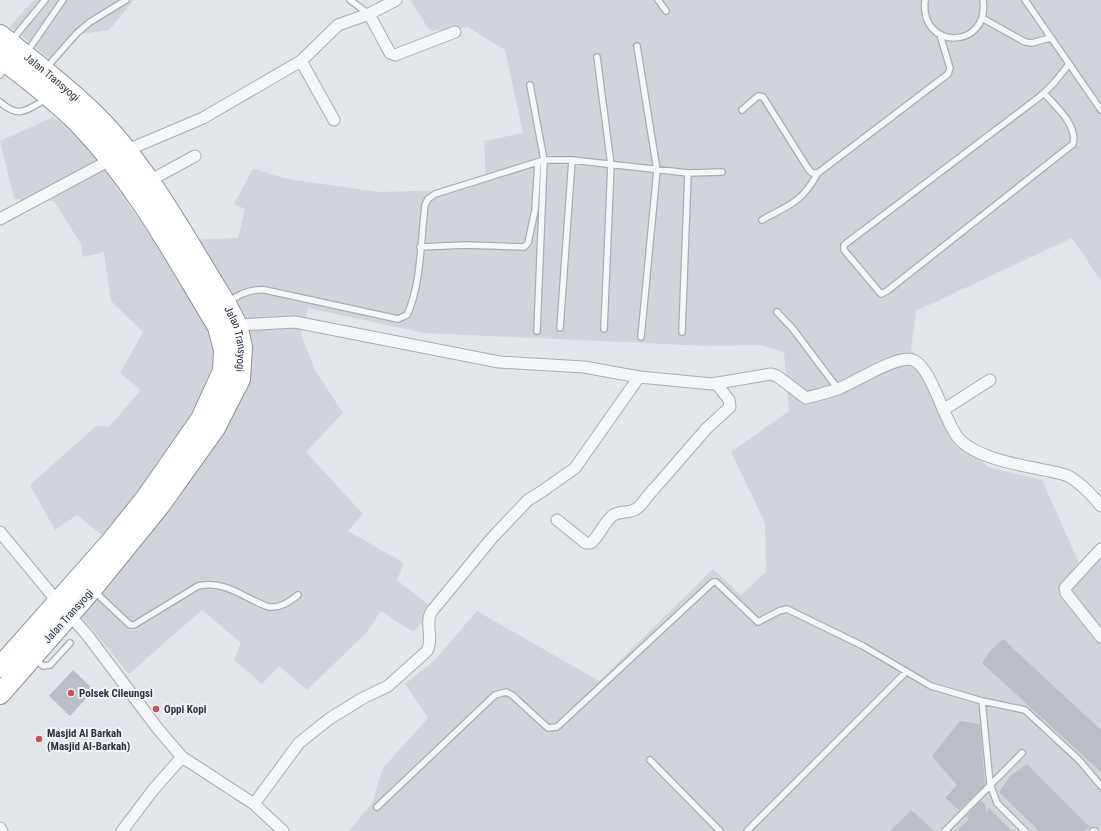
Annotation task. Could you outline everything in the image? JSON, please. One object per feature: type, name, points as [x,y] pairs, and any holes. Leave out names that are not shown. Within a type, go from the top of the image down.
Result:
[{"type":"highway","name":"Jalan Transyogi","points":[[0,667],[63,608],[92,589],[160,505],[215,428],[240,379],[242,347],[236,324],[226,304],[149,181],[83,128],[50,97],[16,60]]},
{"type":"highway","name":"Jalan Transyogi","points":[[0,694],[32,656],[63,608],[110,543],[146,498],[201,420],[223,371],[224,350],[218,327],[140,200],[96,116],[16,60]]},
{"type":"street","points":[[0,219],[117,155],[203,118],[301,61],[338,25],[369,14],[396,0]]},
{"type":"street","points":[[369,14],[392,54],[406,51],[455,32]]},
{"type":"street","points":[[301,61],[334,120]]},
{"type":"street","points":[[149,181],[195,156]]},
{"type":"street","points":[[236,324],[295,322],[499,362],[590,368],[639,377],[716,383],[764,374],[777,376],[803,398],[838,389],[895,362],[913,360],[920,365],[927,374],[955,434],[972,449],[995,458],[1070,477],[1087,489],[1101,506]]},
{"type":"street","points":[[254,804],[299,743],[329,718],[363,698],[388,686],[427,651],[430,644],[429,616],[432,611],[492,538],[528,500],[575,468],[639,377]]},
{"type":"street","points":[[943,410],[990,380]]},
{"type":"street","points":[[557,520],[586,543],[590,542],[612,516],[619,512],[634,510],[639,507],[646,496],[654,489],[707,428],[730,407],[729,400],[716,383]]},
{"type":"street","points":[[0,532],[88,636],[158,729],[182,757],[254,804],[284,831]]},
{"type":"street","points":[[1101,549],[1065,588],[1066,593],[1101,637]]},
{"type":"street","points":[[122,831],[153,790],[182,757]]},
{"type":"lane","points":[[16,60],[44,0]]},
{"type":"lane","points":[[16,60],[63,0]]},
{"type":"lane","points":[[16,60],[77,33],[90,22],[126,0]]},
{"type":"lane","points":[[350,0],[369,14]]},
{"type":"lane","points":[[658,0],[666,11]]},
{"type":"lane","points":[[925,0],[924,10],[926,20],[932,29],[940,35],[950,38],[960,38],[970,34],[978,27],[982,18],[983,0]]},
{"type":"lane","points":[[1025,0],[1101,110]]},
{"type":"lane","points":[[982,18],[1024,42],[1032,43],[1050,38]]},
{"type":"lane","points":[[762,220],[797,201],[805,194],[818,172],[948,74],[950,68],[940,35]]},
{"type":"lane","points":[[637,46],[657,170],[641,337]]},
{"type":"lane","points":[[597,57],[611,164],[604,330]]},
{"type":"lane","points":[[1044,93],[1072,128],[1074,138],[1072,144],[887,292],[881,294],[844,250],[844,245],[1044,93],[1050,89],[1069,64]]},
{"type":"lane","points":[[530,85],[541,161],[537,331]]},
{"type":"lane","points":[[742,110],[758,96],[763,97],[809,170],[812,173],[818,172]]},
{"type":"lane","points":[[0,102],[10,110],[19,113],[28,110],[50,97]]},
{"type":"lane","points":[[560,328],[572,160]]},
{"type":"lane","points":[[226,304],[244,293],[255,290],[265,290],[398,319],[407,315],[412,305],[425,205],[431,196],[541,161],[572,160],[688,173],[722,172]]},
{"type":"lane","points":[[420,247],[465,245],[524,247],[528,243],[535,210],[541,161]]},
{"type":"lane","points":[[682,332],[688,173]]},
{"type":"lane","points":[[777,312],[793,329],[838,389]]},
{"type":"lane","points":[[377,807],[495,695],[506,692],[512,695],[548,728],[557,727],[713,582],[716,582],[758,622],[778,611],[787,609],[863,646],[931,686],[982,701],[1025,710],[1079,760],[1101,786]]},
{"type":"lane","points":[[92,589],[130,625],[134,625],[198,586],[210,583],[220,584],[269,607],[276,608],[285,605],[298,595]]},
{"type":"lane","points":[[32,656],[43,666],[50,665],[70,643]]},
{"type":"lane","points":[[747,831],[906,672]]},
{"type":"lane","points":[[982,701],[990,784],[997,803],[1025,831]]},
{"type":"lane","points":[[945,831],[1022,753]]},
{"type":"lane","points":[[650,760],[720,831]]},
{"type":"shaded area","points":[[34,0],[134,0],[109,30],[73,35],[50,60],[10,26]]},
{"type":"shaded area","points":[[410,0],[1101,0],[1101,281],[1072,238],[916,311],[911,349],[943,395],[959,439],[988,467],[1042,480],[1079,563],[1101,549],[1101,831],[349,831],[372,803],[383,768],[428,718],[405,684],[434,661],[477,611],[599,681],[713,569],[741,595],[766,572],[765,523],[731,452],[789,411],[784,352],[760,345],[707,346],[424,333],[308,308],[301,334],[315,370],[343,413],[306,452],[363,514],[348,531],[404,563],[397,580],[435,610],[413,632],[381,611],[366,633],[307,690],[279,666],[262,684],[234,660],[241,643],[202,610],[129,674],[81,616],[131,558],[77,515],[55,530],[30,485],[96,426],[109,427],[141,390],[120,373],[143,332],[111,301],[104,252],[83,257],[81,244],[54,201],[14,199],[0,141],[53,117],[82,138],[154,241],[238,238],[245,209],[234,204],[253,169],[293,180],[380,192],[446,190],[486,180],[484,141],[523,133],[505,50],[468,27],[430,31]]},
{"type":"building","points":[[1003,639],[1101,730],[1101,772],[982,663],[991,650]]},
{"type":"building","name":"Polsek Cileungsi","points":[[73,670],[94,690],[70,716],[49,696]]},
{"type":"building","points":[[960,721],[980,724],[985,785],[959,810],[945,798],[957,785],[932,756]]},
{"type":"building","points":[[1027,764],[1090,827],[1084,831],[1039,831],[999,792],[1010,776]]},
{"type":"building","points":[[981,801],[986,805],[986,813],[989,808],[1012,831],[956,831],[969,819],[966,816]]},
{"type":"building","points":[[911,810],[917,815],[934,831],[890,831]]},
{"type":"place","name":"Polsek Cileungsi","points":[[71,693]]},
{"type":"place","name":"Oppi Kopi","points":[[156,709]]},
{"type":"place","name":"Masjid Al Barkah (Masjid Al-Barkah)","points":[[39,739]]}]
